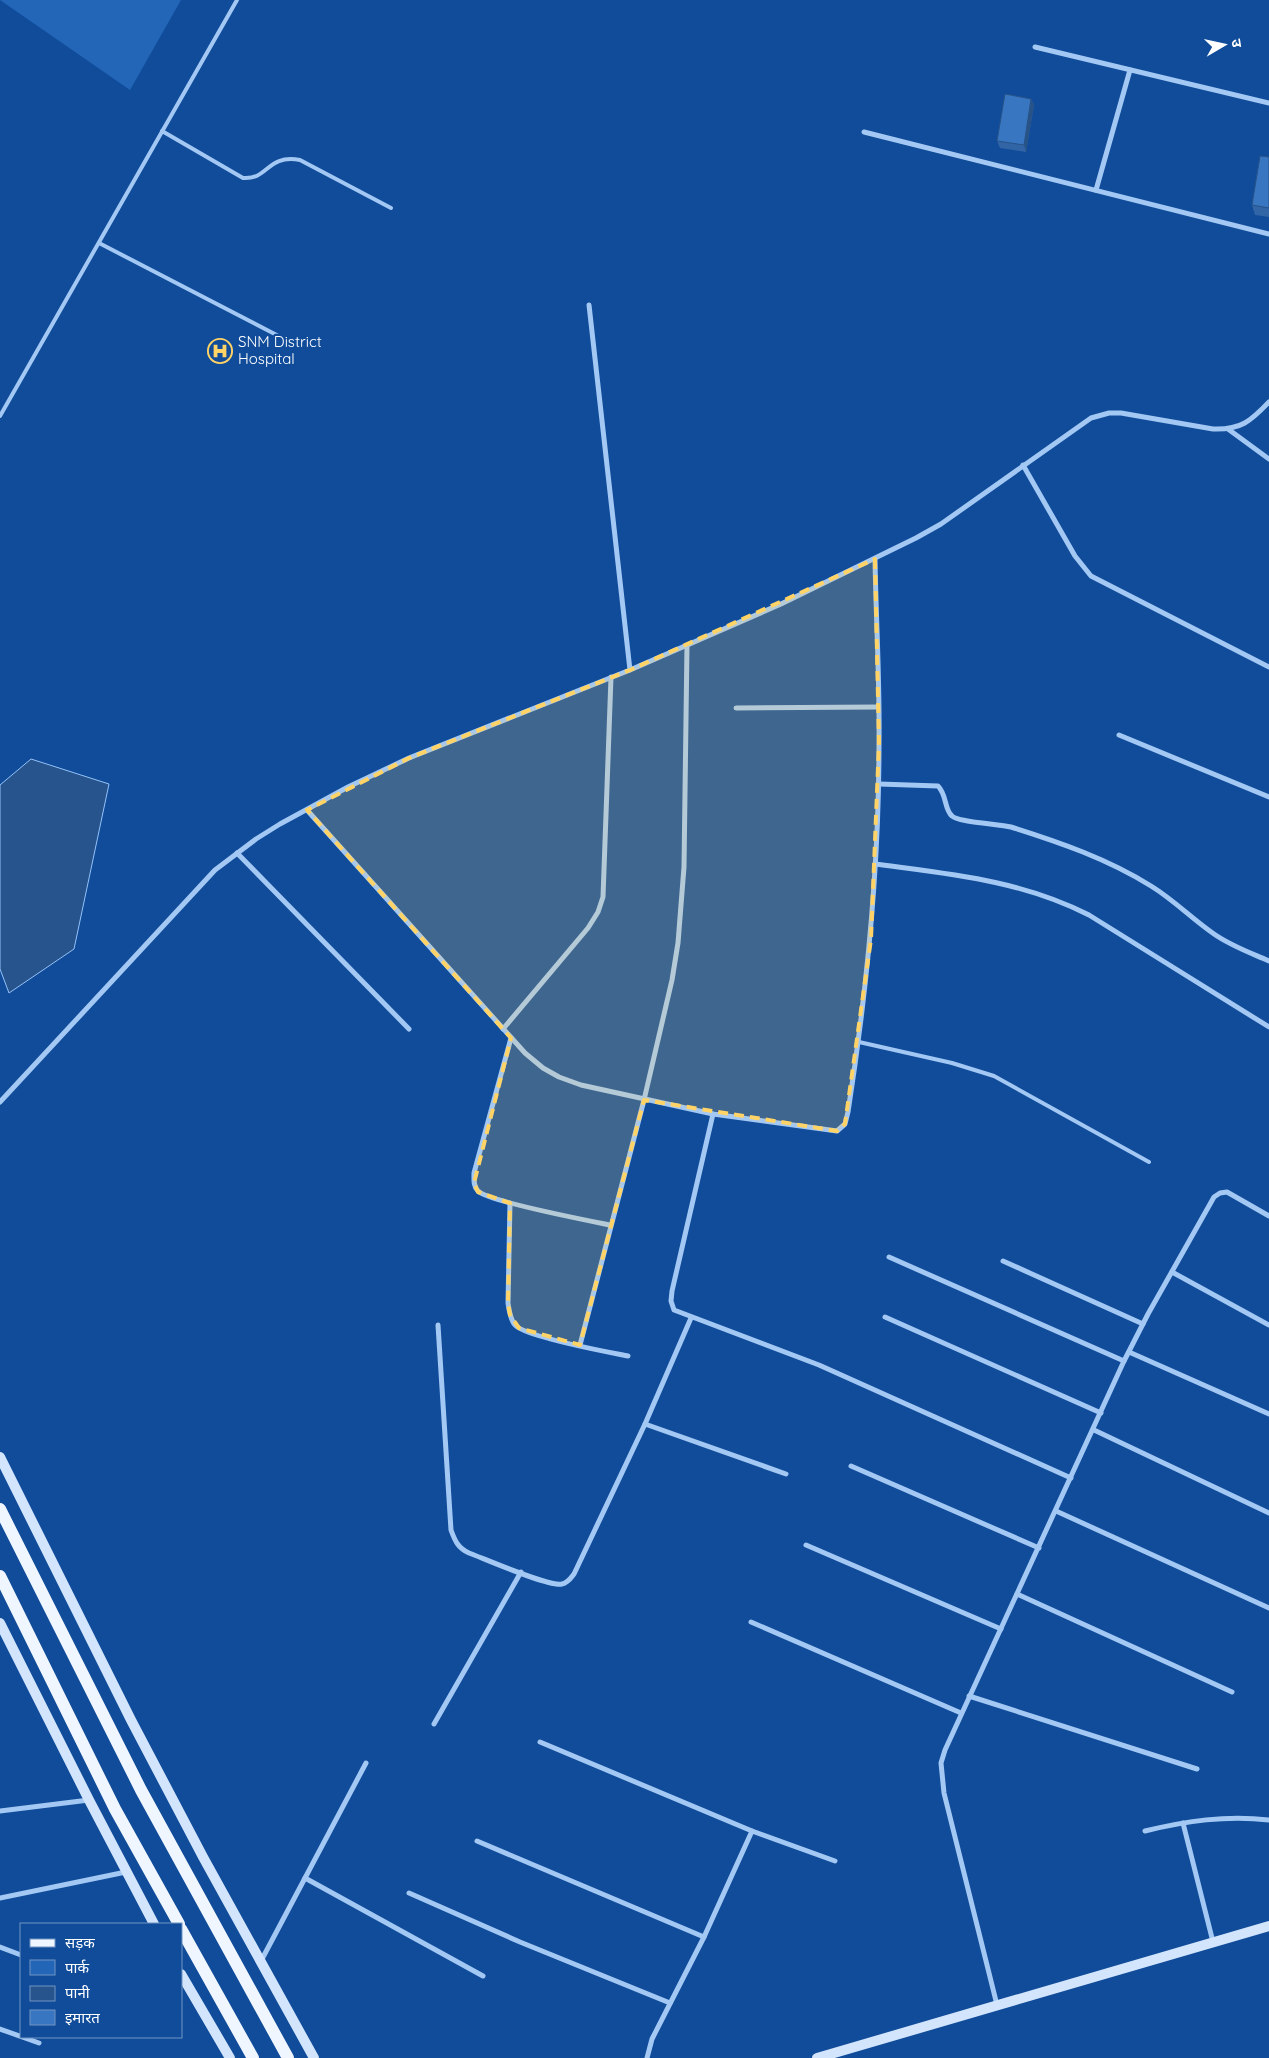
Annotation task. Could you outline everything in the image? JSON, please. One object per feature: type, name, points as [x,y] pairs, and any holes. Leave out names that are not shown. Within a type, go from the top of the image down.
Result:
[{"type":"main road","points":[[0,1457],[140,1737],[203,1857],[314,2058]]},
{"type":"main road","points":[[0,1509],[141,1790],[288,2058]]},
{"type":"main road","points":[[0,1576],[115,1809],[178,1923]]},
{"type":"main road","points":[[0,1623],[88,1800],[153,1923]]},
{"type":"main road","points":[[817,2058],[1269,1926]]},
{"type":"main road","points":[[182,1931],[253,2058]]},
{"type":"main road","points":[[182,1976],[230,2058]]},
{"type":"street","points":[[1035,47],[1269,103]]},
{"type":"street","points":[[1096,190],[1130,70]]},
{"type":"street","points":[[864,132],[1269,234]]},
{"type":"street","points":[[589,305],[630,670]]},
{"type":"street","points":[[0,1102],[215,870],[280,824],[348,787],[409,758],[630,670],[781,604],[874,559],[941,524],[1023,464],[1092,418],[1109,412],[1135,414],[1213,429],[1228,429],[1241,426],[1254,418],[1269,402]]},
{"type":"street","points":[[1228,429],[1269,459]]},
{"type":"street","points":[[1023,464],[1075,556],[1091,576],[1269,667]]},
{"type":"street","points":[[307,810],[511,1038],[543,1068],[559,1077],[581,1084],[644,1100],[713,1114],[837,1131],[845,1124],[848,1112],[859,1042],[870,948],[879,784],[874,559]]},
{"type":"street","points":[[580,1345],[644,1100],[672,980],[680,925],[684,867],[687,645]]},
{"type":"street","points":[[504,1029],[588,928],[598,912],[603,897],[611,677]]},
{"type":"street","points":[[736,708],[878,707]]},
{"type":"street","points":[[1119,735],[1269,797]]},
{"type":"street","points":[[879,784],[938,786],[944,792],[952,817],[960,820],[989,822],[1009,827],[1104,861],[1150,885],[1228,943],[1269,961]]},
{"type":"street","points":[[237,853],[409,1030]]},
{"type":"street","points":[[875,864],[979,878],[1006,884],[1067,904],[1089,915],[1269,1027]]},
{"type":"street","points":[[511,1038],[474,1173],[474,1183],[478,1192],[510,1203],[610,1225]]},
{"type":"street","points":[[713,1114],[672,1291],[671,1301],[674,1310],[819,1365],[1071,1478]]},
{"type":"street","points":[[997,2006],[941,1777],[945,1750],[1094,1430],[1124,1361],[1214,1197],[1220,1193],[1227,1192],[1269,1216]]},
{"type":"street","points":[[510,1203],[508,1303],[514,1324],[530,1333],[628,1356]]},
{"type":"street","points":[[889,1257],[1124,1361]]},
{"type":"street","points":[[1003,1261],[1143,1324]]},
{"type":"street","points":[[1172,1272],[1269,1325]]},
{"type":"street","points":[[885,1317],[1101,1413]]},
{"type":"street","points":[[438,1325],[452,1530],[455,1542],[462,1550],[469,1554],[554,1584],[562,1584],[574,1574],[645,1424],[691,1318]]},
{"type":"street","points":[[1129,1352],[1269,1414]]},
{"type":"street","points":[[645,1424],[786,1474]]},
{"type":"street","points":[[1094,1430],[1269,1513]]},
{"type":"street","points":[[851,1466],[1039,1548]]},
{"type":"street","points":[[1056,1511],[1269,1608]]},
{"type":"street","points":[[806,1545],[1001,1629]]},
{"type":"street","points":[[434,1724],[521,1572]]},
{"type":"street","points":[[1017,1594],[1232,1692]]},
{"type":"street","points":[[751,1622],[962,1713]]},
{"type":"street","points":[[969,1696],[1196,1769]]},
{"type":"street","points":[[540,1742],[752,1831],[835,1861]]},
{"type":"street","points":[[261,1962],[366,1763]]},
{"type":"street","points":[[0,1810],[88,1800]]},
{"type":"street","points":[[1144,1831],[1183,1823],[1223,1818],[1269,1820]]},
{"type":"street","points":[[1183,1823],[1213,1943]]},
{"type":"street","points":[[647,2058],[652,2039],[704,1937],[752,1831]]},
{"type":"street","points":[[478,1841],[704,1937]]},
{"type":"street","points":[[0,1898],[126,1872]]},
{"type":"street","points":[[305,1878],[482,1976]]},
{"type":"street","points":[[409,1893],[520,1942],[670,2004]]},
{"type":"street","points":[[0,1947],[20,1955]]},
{"type":"street","points":[[0,2030],[20,2037]]},
{"type":"street","points":[[24,2038],[39,2043]]},
{"type":"lane","points":[[0,416],[237,0]]},
{"type":"lane","points":[[162,131],[243,178],[251,178],[261,174],[278,160],[288,158],[300,160],[391,208]]},
{"type":"lane","points":[[99,243],[294,344]]},
{"type":"lane","points":[[859,1042],[952,1063],[994,1076],[1149,1162]]},
{"type":"highlighted area","points":[[875,559],[879,743],[871,939],[845,1124],[837,1131],[644,1100],[580,1345],[519,1328],[510,1315],[508,1303],[510,1203],[478,1192],[474,1183],[511,1038],[307,810],[409,758],[630,670]]},
{"type":"green space","points":[[0,0],[181,0],[130,90]]},
{"type":"water","points":[[31,759],[109,784],[74,949],[9,993],[0,969],[0,785]]},
{"type":"building","points":[[1005,94],[1031,99],[1024,145],[997,141]]},
{"type":"building","points":[[1260,156],[1269,157],[1269,208],[1252,205]]},
{"type":"place","name":"SNM District Hospital","points":[[220,351]]}]
